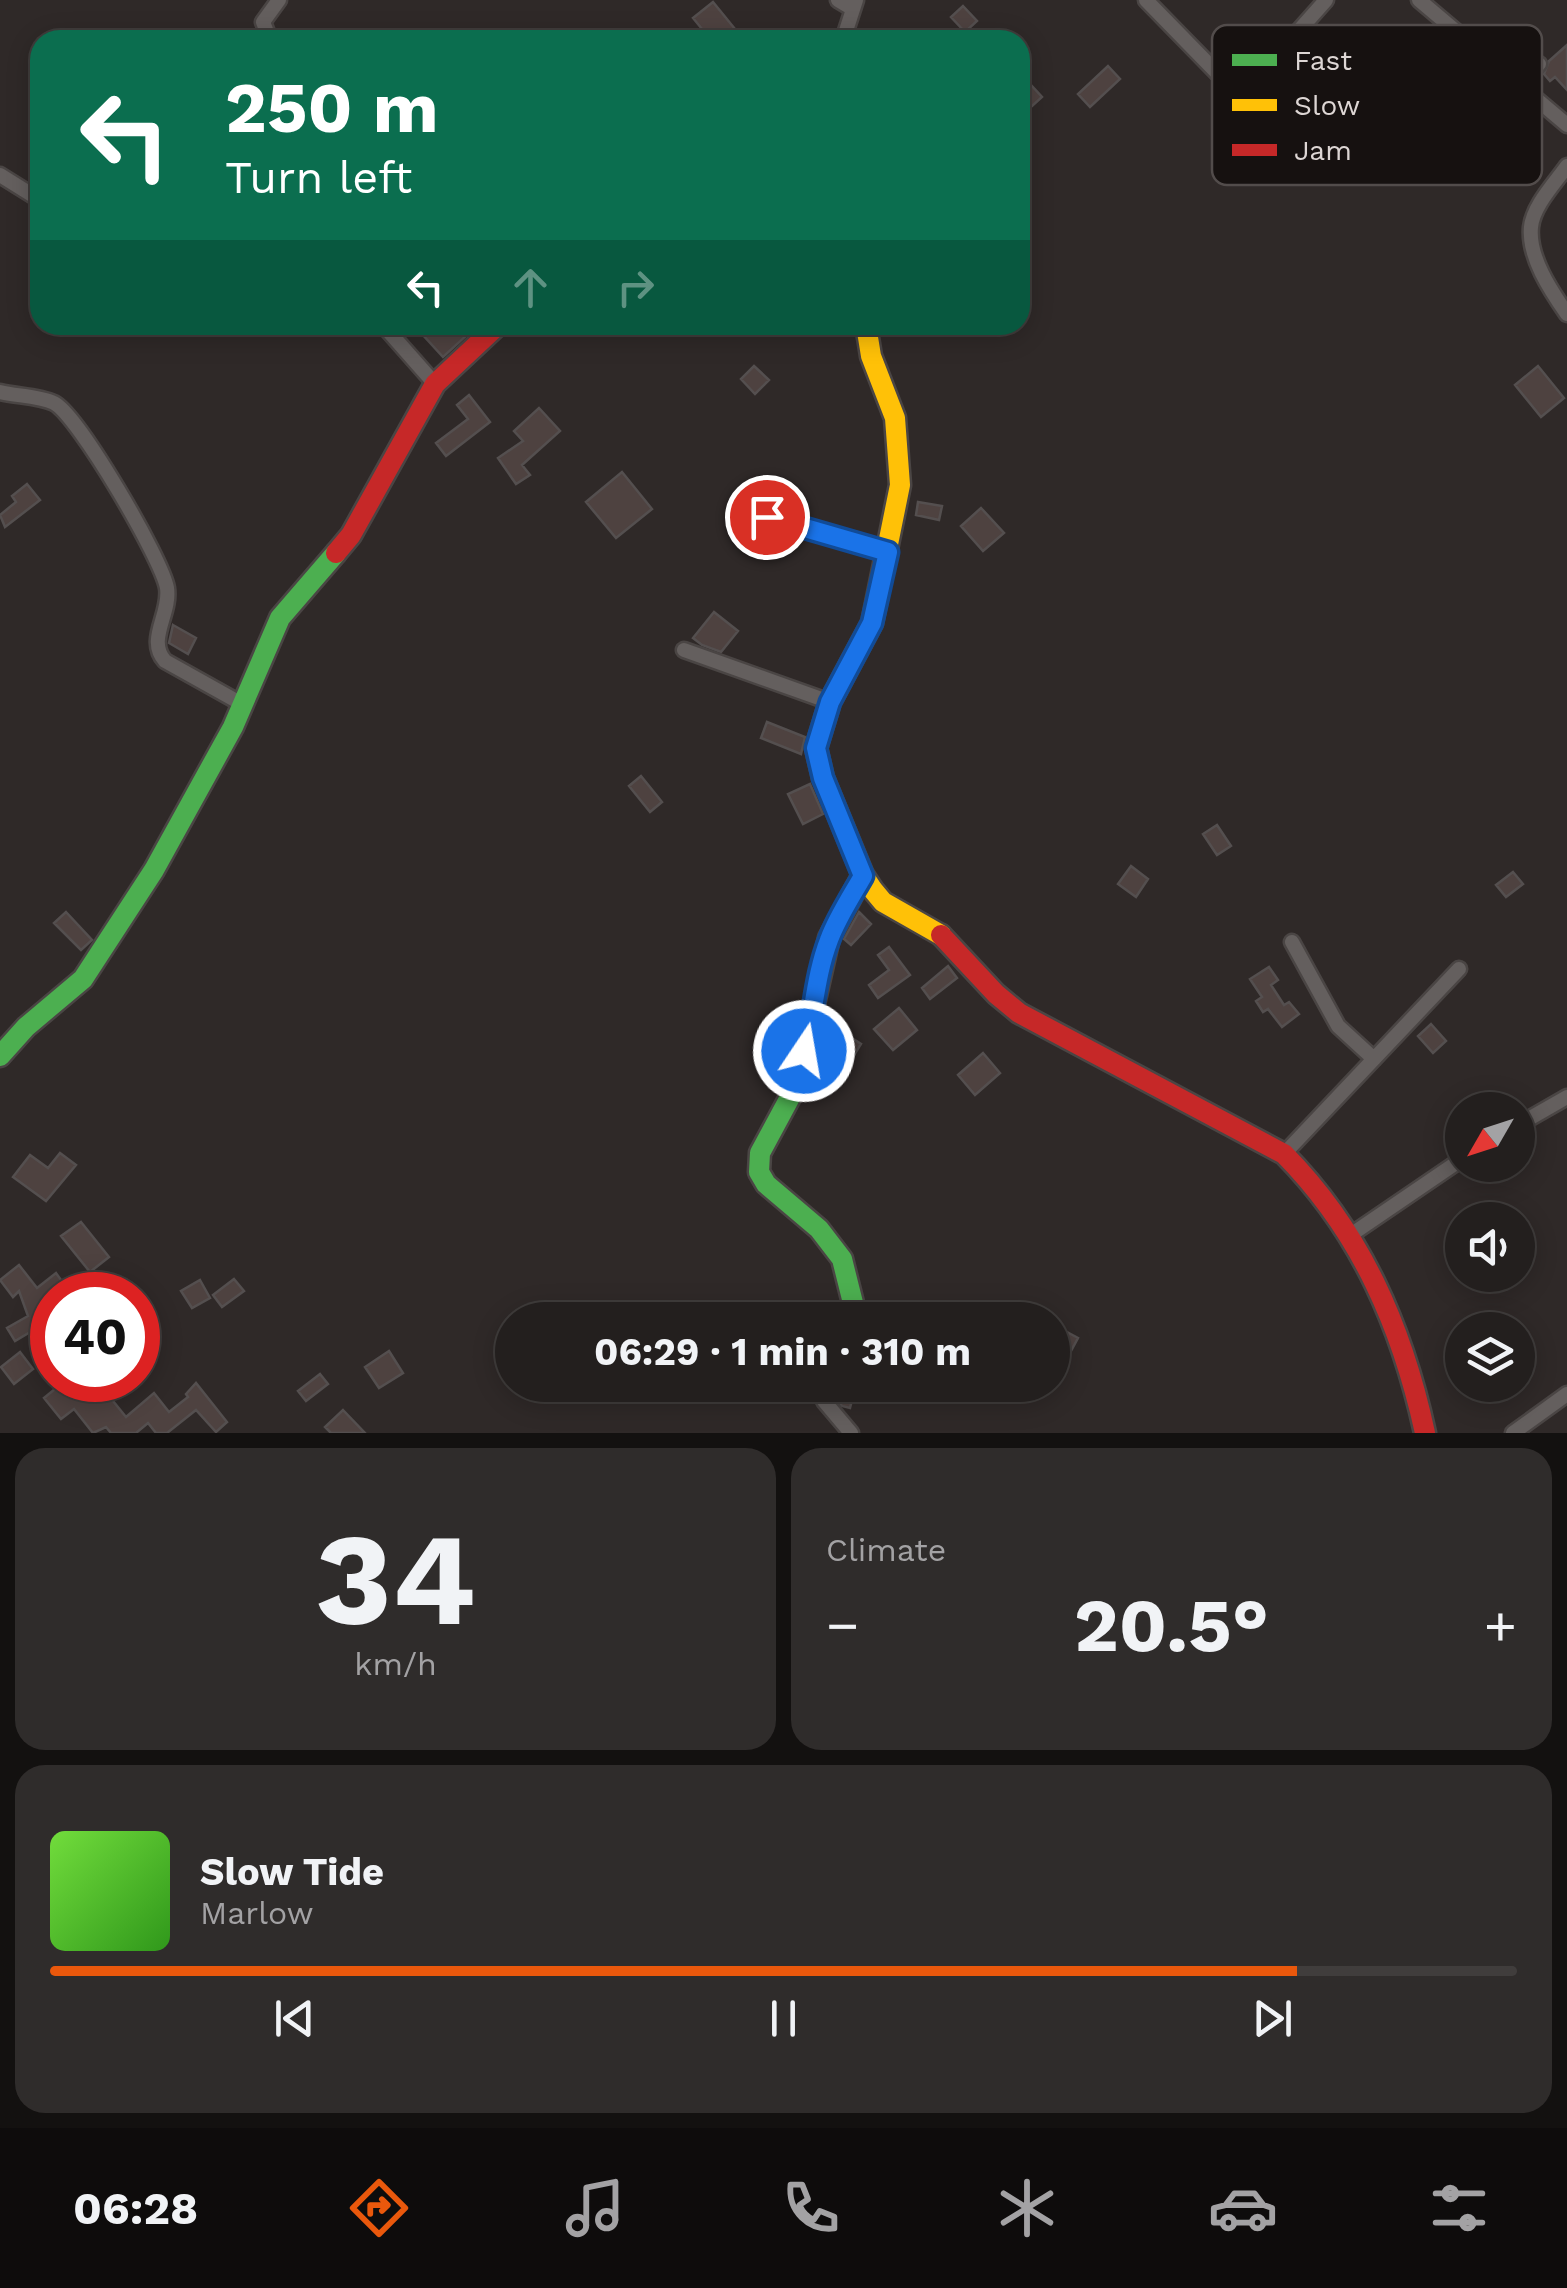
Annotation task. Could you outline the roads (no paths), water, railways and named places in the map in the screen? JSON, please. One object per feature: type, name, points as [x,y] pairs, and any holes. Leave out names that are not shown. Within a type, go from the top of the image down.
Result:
[{"type":"street","points":[[266,30],[263,22],[279,0]]},
{"type":"street","points":[[838,0],[854,5],[846,30]]},
{"type":"street","points":[[1146,0],[1212,68]]},
{"type":"street","points":[[1304,25],[1326,0]]},
{"type":"street","points":[[1420,0],[1449,25]]},
{"type":"street","points":[[1542,105],[1567,125]]},
{"type":"street","points":[[1567,166],[1530,226],[1549,288],[1567,314]]},
{"type":"street","points":[[0,175],[30,194]]},
{"type":"street","points":[[391,335],[435,384]]},
{"type":"street","points":[[0,1056],[26,1027],[83,979],[154,870],[233,727],[280,618],[351,535],[435,384],[487,335]]},
{"type":"street","points":[[868,335],[871,356],[895,418],[900,486],[872,623],[830,702],[816,748],[823,778],[863,876],[883,902],[938,930],[996,994],[1019,1013],[1284,1154],[1315,1185],[1352,1234],[1414,1377],[1425,1433]]},
{"type":"street","points":[[0,392],[54,403],[81,430],[128,505],[166,582],[168,600],[156,644],[158,652],[166,661],[242,704]]},
{"type":"street","points":[[767,517],[888,552]]},
{"type":"street","points":[[684,650],[830,702]]},
{"type":"street","points":[[853,1302],[842,1259],[819,1230],[766,1184],[760,1172],[760,1153],[795,1088],[829,938],[863,876]]},
{"type":"street","points":[[1292,942],[1338,1026],[1374,1059]]},
{"type":"street","points":[[1284,1154],[1458,969]]},
{"type":"street","points":[[1535,1116],[1567,1097]]},
{"type":"street","points":[[1352,1234],[1445,1171]]},
{"type":"street","points":[[1513,1433],[1567,1394]]},
{"type":"street","points":[[825,1402],[851,1433]]}]
